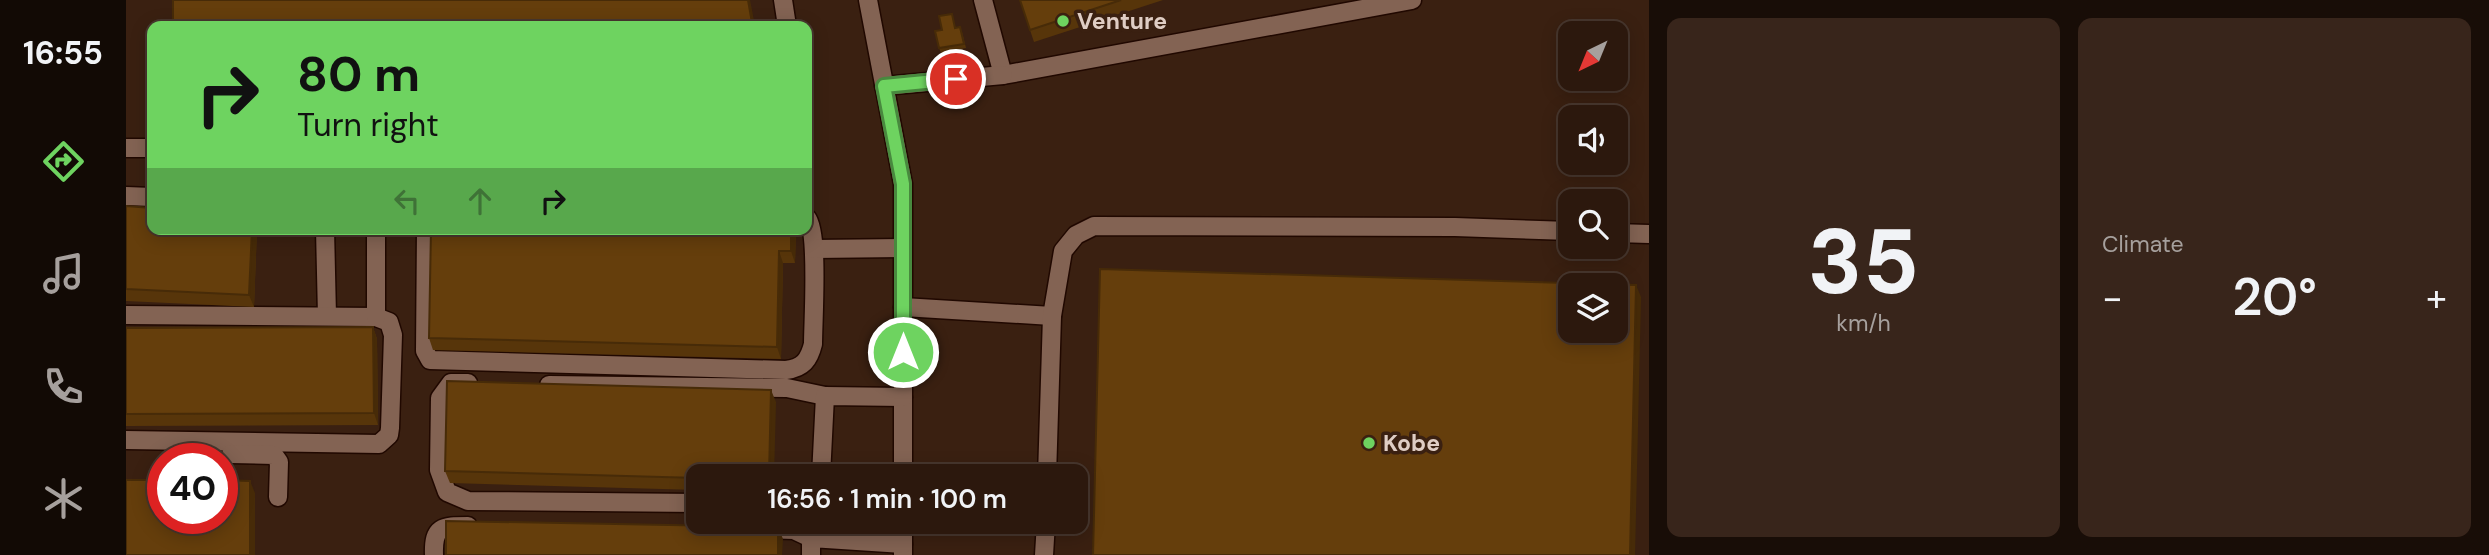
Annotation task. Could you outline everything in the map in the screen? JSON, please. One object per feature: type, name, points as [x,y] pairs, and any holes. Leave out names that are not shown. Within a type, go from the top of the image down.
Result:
[{"type":"street","points":[[783,0],[786,21]]},
{"type":"street","points":[[868,0],[903,184],[903,464]]},
{"type":"street","points":[[983,0],[1003,75]]},
{"type":"street","points":[[884,86],[1003,75],[1412,0]]},
{"type":"street","points":[[126,148],[147,148]]},
{"type":"street","points":[[126,196],[147,197]]},
{"type":"street","points":[[426,235],[425,351],[430,360],[435,362],[797,369],[810,358],[813,344],[812,226]]},
{"type":"street","points":[[1047,464],[1052,316],[1063,251],[1076,235],[1094,226],[1455,227],[1558,231]]},
{"type":"street","points":[[1628,233],[1649,234]]},
{"type":"street","points":[[326,235],[327,316]]},
{"type":"street","points":[[376,235],[376,317]]},
{"type":"street","points":[[814,250],[902,248]]},
{"type":"street","points":[[903,307],[1052,316]]},
{"type":"street","points":[[126,314],[376,317],[389,322],[393,335],[390,428],[389,435],[379,444],[126,440]]},
{"type":"street","points":[[491,384],[451,383],[440,398],[439,470],[447,492],[468,500],[686,503]]},
{"type":"street","points":[[531,384],[787,388],[825,396],[902,397]]},
{"type":"street","points":[[822,464],[825,396]]},
{"type":"street","points":[[126,449],[274,455],[279,462],[278,497]]},
{"type":"street","points":[[434,555],[433,539],[441,529],[447,526],[489,527]]},
{"type":"street","points":[[798,534],[811,547],[903,549]]},
{"type":"street","points":[[1044,555],[1045,534]]},
{"type":"building","points":[[173,0],[748,0],[752,21],[173,21]]},
{"type":"building","points":[[1020,0],[1121,0],[1030,30]]},
{"type":"building","points":[[952,14],[955,28],[960,27],[964,44],[939,48],[935,31],[942,30],[939,16]]},
{"type":"building","points":[[126,206],[147,208],[147,235],[252,235],[249,295],[126,289]]},
{"type":"building","points":[[431,235],[791,235],[791,251],[779,251],[777,347],[429,338]]},
{"type":"building","name":"Kobe","points":[[1100,269],[1558,283],[1558,343],[1628,343],[1628,285],[1636,285],[1630,555],[1093,555]]},
{"type":"building","points":[[373,327],[374,413],[126,414],[126,328]]},
{"type":"building","points":[[447,381],[771,390],[769,464],[686,464],[686,478],[445,471]]},
{"type":"building","points":[[126,480],[147,480],[147,534],[238,534],[238,481],[250,481],[250,555],[126,555]]},
{"type":"building","points":[[446,521],[686,525],[686,534],[778,534],[778,555],[446,555]]},
{"type":"place","name":"Venture","points":[[1063,21]]},
{"type":"place","name":"Kobe","points":[[1369,443]]},
{"type":"route","points":[[903,352],[903,184],[884,86],[956,79]]}]
